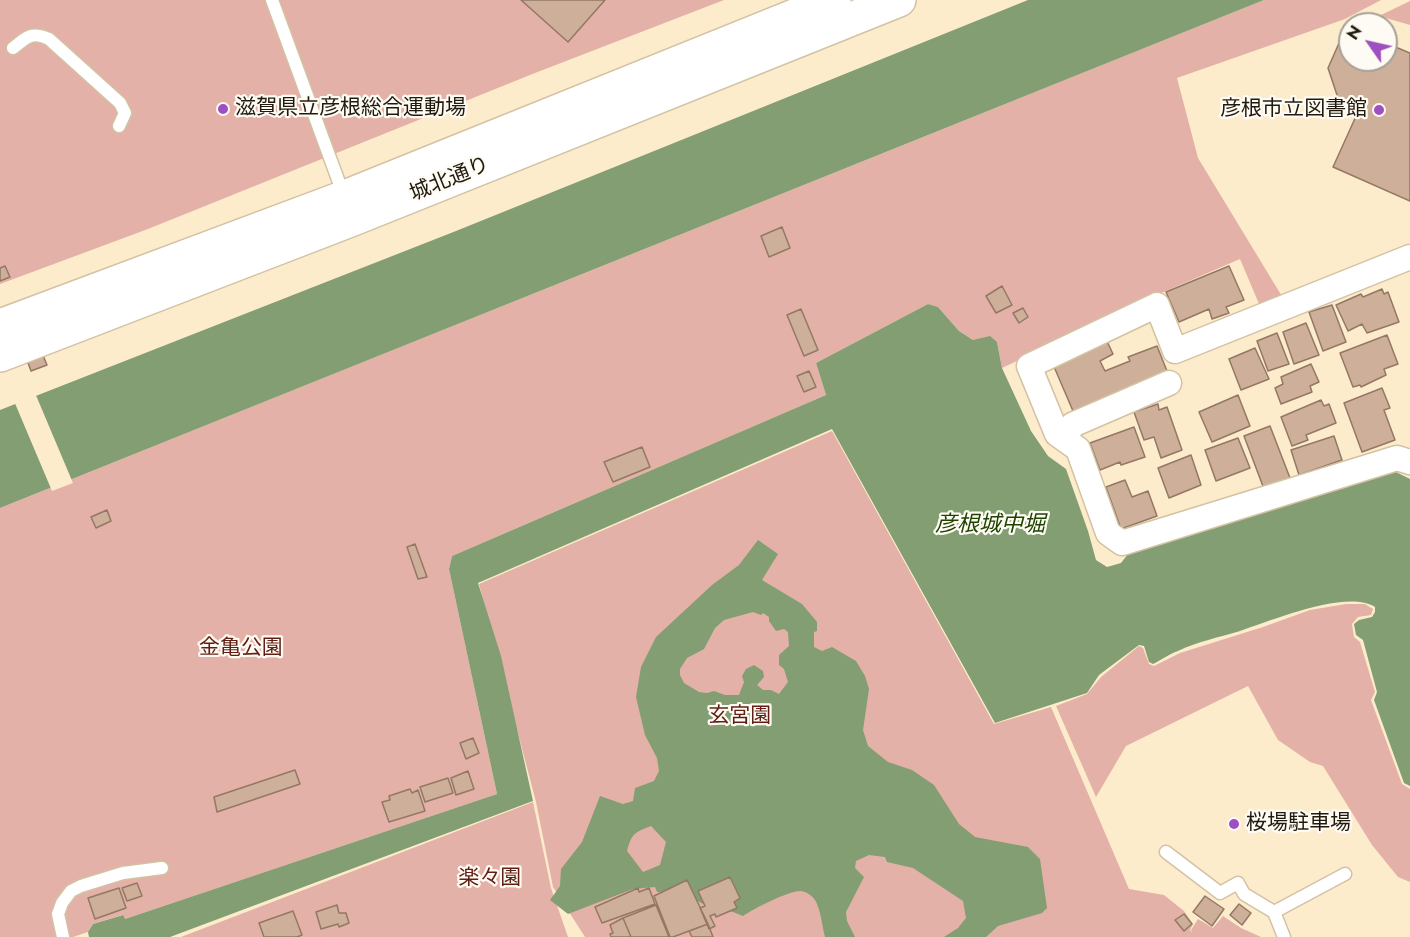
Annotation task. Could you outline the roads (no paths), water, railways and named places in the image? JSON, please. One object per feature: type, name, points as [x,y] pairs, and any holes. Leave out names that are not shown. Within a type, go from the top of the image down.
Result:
[{"type":"main road","name":"城北通り","points":[[0,327],[345,197],[834,0]]},
{"type":"main road","name":"城北通り","points":[[0,355],[353,219],[899,0]]},
{"type":"street","points":[[1410,257],[1175,351],[1157,305],[1029,366],[1057,434],[1078,448],[1108,533],[1122,543],[1397,458],[1410,462]]},
{"type":"street","points":[[1065,440],[1072,425],[1169,383]]},
{"type":"lane","points":[[272,0],[345,197]]},
{"type":"lane","points":[[13,48],[26,38],[38,34],[49,39],[120,103],[125,113],[119,126]]},
{"type":"lane","points":[[1166,852],[1220,893],[1238,884],[1244,894],[1274,912],[1284,937]]},
{"type":"lane","points":[[63,937],[58,914],[62,903],[71,891],[123,873],[162,868]]},
{"type":"lane","points":[[1274,912],[1345,874]]},
{"type":"water","points":[[1028,0],[1264,0],[0,508],[0,410],[456,231]]},
{"type":"water","name":"彦根城中堀","points":[[928,304],[938,307],[959,331],[973,340],[990,336],[997,342],[1002,368],[1031,431],[1048,456],[1066,469],[1096,560],[1107,567],[1121,563],[1128,554],[1396,472],[1410,479],[1410,786],[1404,783],[1374,700],[1377,692],[1363,640],[1356,635],[1354,624],[1359,620],[1372,617],[1375,612],[1375,607],[1362,602],[1308,608],[1192,645],[1153,664],[1149,662],[1144,646],[1139,645],[1099,675],[1087,693],[995,723],[832,429],[478,583],[501,656],[533,801],[170,937],[89,937],[88,932],[93,924],[123,915],[125,919],[497,794],[449,569],[452,556],[826,395],[816,363]]},
{"type":"water","points":[[758,540],[778,554],[762,580],[802,604],[817,622],[814,647],[822,651],[832,647],[856,661],[865,676],[869,689],[863,730],[868,746],[888,762],[912,770],[934,785],[959,824],[975,837],[1028,847],[1040,859],[1047,908],[1042,913],[998,926],[986,937],[944,937],[958,928],[966,918],[963,901],[913,868],[887,862],[885,857],[869,855],[856,861],[855,868],[864,877],[846,912],[847,921],[855,937],[825,937],[815,900],[802,891],[779,897],[743,916],[701,903],[683,892],[657,892],[655,887],[633,889],[568,914],[550,900],[560,886],[561,869],[582,842],[600,796],[623,804],[633,801],[635,788],[654,781],[659,771],[657,758],[645,735],[636,697],[641,667],[656,637],[712,585],[739,565]],"holes":[[[753,612],[761,615],[763,613],[769,617],[776,631],[784,629],[788,632],[789,646],[779,655],[779,665],[784,669],[788,682],[779,694],[771,690],[763,690],[757,685],[764,677],[763,671],[754,665],[746,669],[742,676],[744,682],[739,695],[725,695],[714,691],[699,692],[684,683],[680,669],[687,658],[704,649],[715,628],[724,620]],[[651,826],[666,842],[660,865],[643,872],[627,851],[634,834]]]},
{"type":"place","name":"滋賀県立彦根総合運動場","points":[[223,109]]},
{"type":"place","name":"彦根市立図書館","points":[[1379,110]]},
{"type":"place","name":"桜場駐車場","points":[[1234,824]]},
{"type":"park label","name":"金亀公園","points":[[241,649]]},
{"type":"park label","name":"玄宮園","points":[[740,717]]},
{"type":"park label","name":"楽々園","points":[[490,879]]}]
